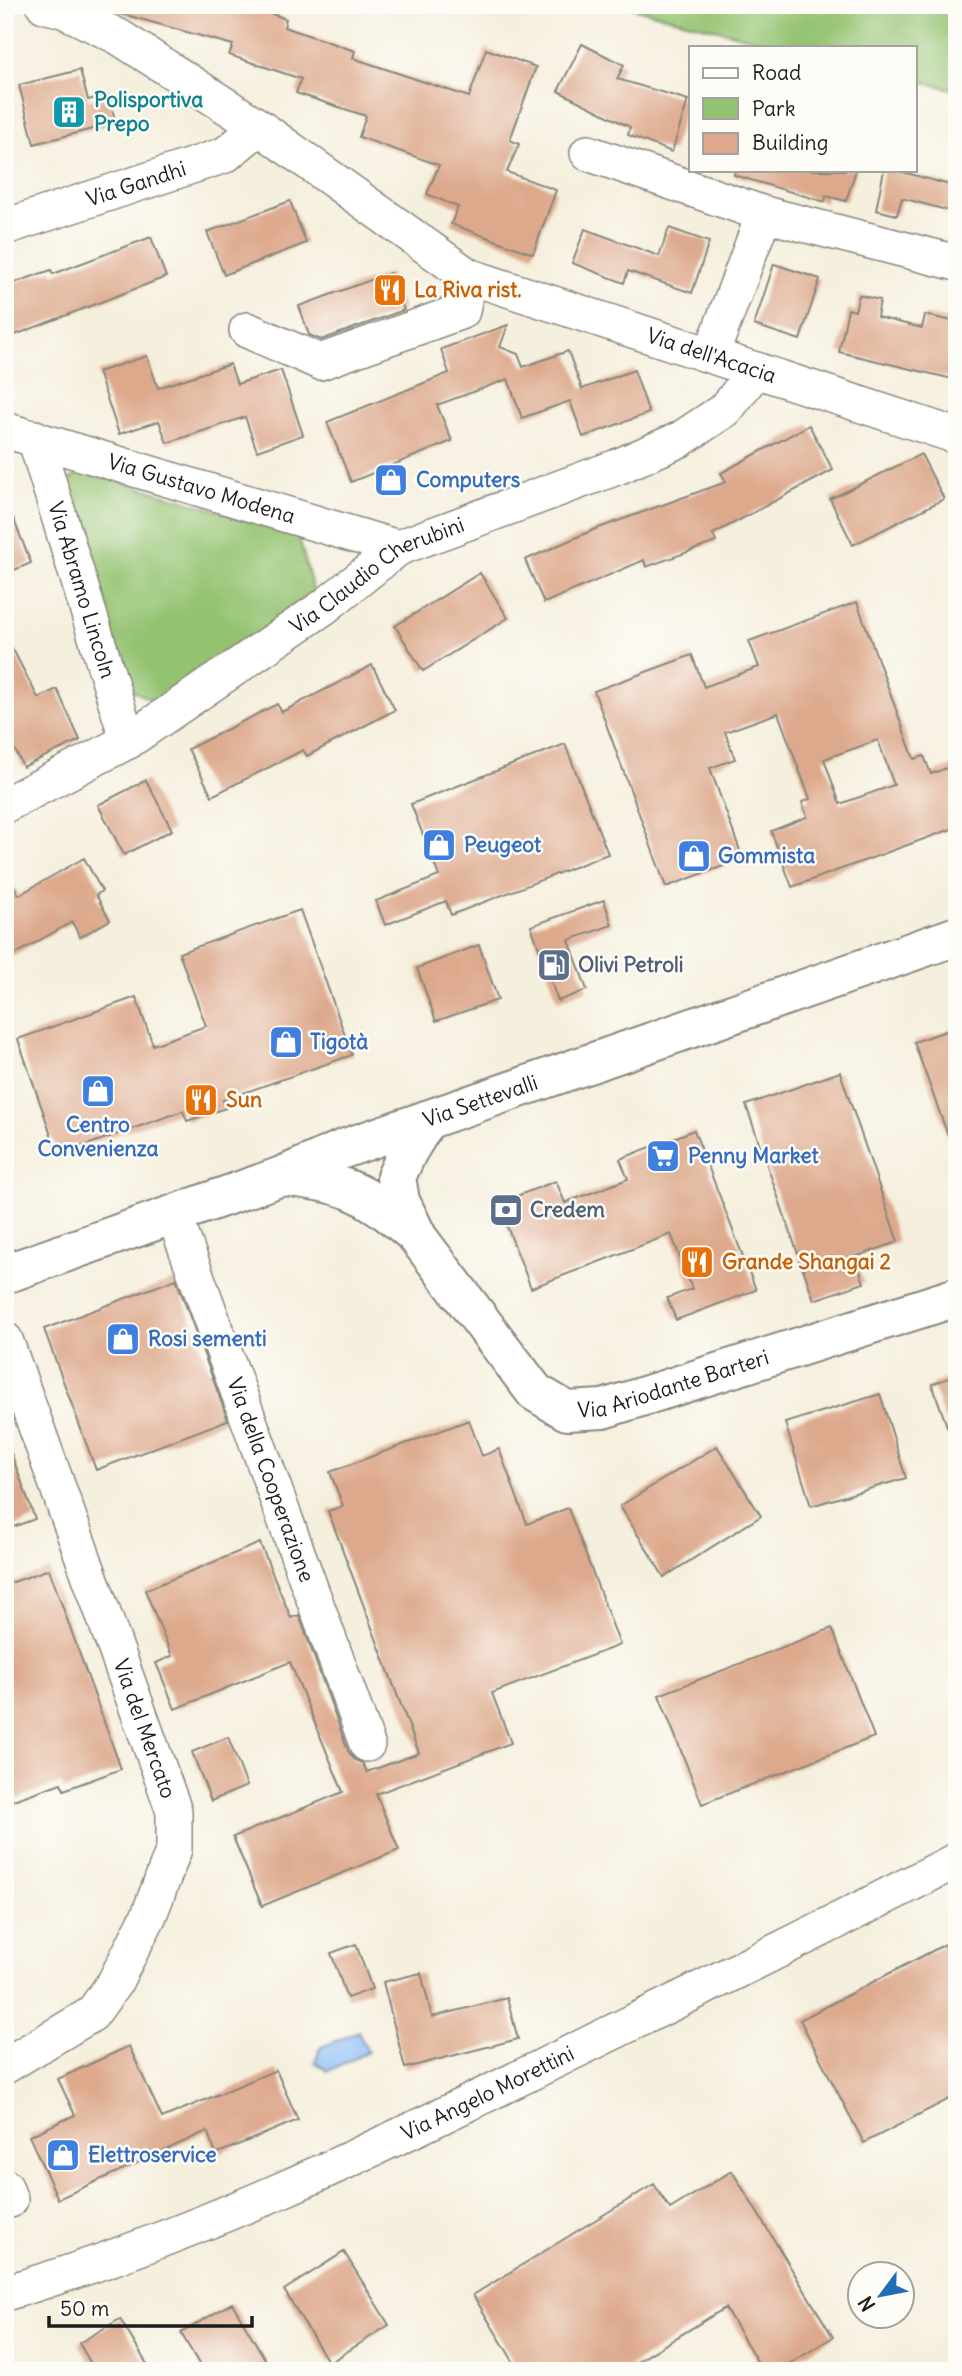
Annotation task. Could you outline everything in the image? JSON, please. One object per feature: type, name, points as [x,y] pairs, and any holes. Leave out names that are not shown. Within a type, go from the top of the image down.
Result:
[{"type":"main road","name":"Via Settevalli","points":[[5,1274],[282,1176],[343,1149],[957,936]]},
{"type":"main road","points":[[418,1238],[400,1201],[396,1177],[408,1151],[428,1120]]},
{"type":"main road","points":[[282,1176],[322,1181],[357,1191],[380,1205],[418,1238]]},
{"type":"main road","name":"Via Ariodante Barteri","points":[[418,1238],[535,1392],[567,1411],[603,1409],[957,1297]]},
{"type":"street","name":"Via dell'Acacia","points":[[44,5],[63,10],[119,37],[259,127],[468,275],[957,436]]},
{"type":"street","name":"Via Gandhi","points":[[5,227],[225,155],[259,127]]},
{"type":"street","points":[[588,153],[764,214],[957,263]]},
{"type":"street","points":[[711,355],[764,214]]},
{"type":"street","points":[[247,330],[320,362],[462,311],[468,275]]},
{"type":"street","name":"Via Claudio Cherubini","points":[[5,805],[128,741],[324,607],[398,548],[617,467],[681,439],[726,409],[756,370]]},
{"type":"street","name":"Via Gustavo Modena","points":[[20,434],[398,548]]},
{"type":"street","name":"Via Abramo Lincoln","points":[[20,434],[128,741]]},
{"type":"street","name":"Via della Cooperazione","points":[[174,1215],[367,1744]]},
{"type":"street","name":"Via del Mercato","points":[[5,1340],[174,1811],[174,1849],[149,1915],[115,1982],[92,2014],[5,2066]]},
{"type":"street","name":"Via Angelo Morettini","points":[[5,2293],[146,2247],[396,2139],[957,1860]]},
{"type":"green space","points":[[620,5],[957,5],[957,91],[916,80],[916,46],[781,46]]},
{"type":"green space","points":[[84,471],[298,534],[314,594],[158,704],[124,685],[61,484]]},
{"type":"water","points":[[358,2031],[368,2052],[328,2071],[315,2062],[320,2048]]},
{"type":"building","points":[[116,5],[247,5],[286,19],[284,27],[355,51],[353,58],[469,97],[486,49],[536,67],[510,140],[519,144],[507,172],[556,190],[533,254],[451,224],[458,207],[427,194],[439,165],[359,137],[366,116],[296,93],[301,79],[229,55],[233,45],[115,12]]},
{"type":"building","points":[[582,44],[624,65],[617,79],[688,100],[672,152],[628,135],[630,127],[558,91]]},
{"type":"building","name":"Polisportiva Prepo","points":[[80,70],[88,100],[108,95],[116,123],[34,144],[19,85]]},
{"type":"building","points":[[735,172],[855,172],[846,201],[826,196],[825,202],[734,175]]},
{"type":"building","points":[[884,172],[903,172],[957,187],[957,213],[902,198],[897,215],[876,210]]},
{"type":"building","points":[[290,201],[306,243],[224,275],[207,232]]},
{"type":"building","points":[[669,228],[709,242],[692,293],[628,271],[624,283],[572,263],[585,229],[659,256]]},
{"type":"building","points":[[151,237],[166,277],[15,335],[5,306],[5,286],[51,270],[53,274]]},
{"type":"building","points":[[774,264],[820,279],[800,340],[754,325]]},
{"type":"building","points":[[390,273],[404,310],[321,340],[309,335],[299,306]]},
{"type":"building","points":[[859,295],[880,300],[877,317],[922,328],[925,315],[957,322],[957,380],[839,352],[848,309],[855,311]]},
{"type":"building","points":[[508,325],[500,347],[518,354],[523,367],[568,351],[582,389],[634,370],[649,413],[583,437],[570,401],[522,418],[508,379],[437,405],[452,441],[351,482],[327,422],[449,373],[441,349]]},
{"type":"building","points":[[147,356],[158,388],[230,364],[237,384],[281,370],[303,435],[257,451],[245,417],[167,443],[159,421],[119,434],[98,372]]},
{"type":"building","points":[[809,425],[833,470],[713,534],[716,542],[646,567],[644,560],[544,603],[525,560],[593,530],[726,482],[721,473]]},
{"type":"building","points":[[921,454],[944,499],[853,545],[830,499]]},
{"type":"building","points":[[5,501],[31,563],[5,574]]},
{"type":"building","points":[[480,573],[508,618],[423,671],[395,626]]},
{"type":"building","points":[[857,602],[914,759],[924,756],[931,774],[957,764],[957,827],[792,887],[771,831],[807,817],[802,802],[810,799],[778,713],[725,732],[735,759],[710,768],[743,859],[666,887],[594,691],[692,655],[704,687],[759,667],[749,641]],"holes":[[[878,740],[894,785],[840,804],[824,759]]]},
{"type":"building","points":[[5,634],[38,698],[57,689],[80,740],[23,767],[5,729]]},
{"type":"building","points":[[372,665],[395,710],[307,756],[303,750],[212,796],[188,749],[277,704],[282,712]]},
{"type":"building","points":[[565,744],[608,854],[451,915],[446,901],[385,925],[376,901],[439,876],[411,804]]},
{"type":"building","points":[[146,780],[172,830],[124,855],[98,805]]},
{"type":"building","points":[[84,858],[102,891],[96,895],[110,920],[80,937],[72,922],[12,956],[5,944],[5,871],[19,895]]},
{"type":"building","points":[[604,900],[612,925],[569,940],[587,990],[558,1001],[531,926]]},
{"type":"building","points":[[300,910],[352,1055],[223,1100],[226,1108],[187,1121],[183,1111],[58,1155],[18,1039],[136,997],[153,1045],[206,1026],[179,953]]},
{"type":"building","points":[[479,945],[498,1000],[436,1021],[417,968]]},
{"type":"building","points":[[957,1027],[957,1151],[954,1152],[914,1042]]},
{"type":"building","points":[[840,1072],[898,1242],[855,1257],[864,1283],[814,1300],[746,1105]]},
{"type":"building","points":[[694,1130],[756,1290],[676,1320],[667,1298],[692,1289],[671,1234],[531,1288],[498,1203],[556,1181],[565,1203],[628,1179],[620,1159]]},
{"type":"building","points":[[176,1279],[228,1420],[96,1470],[44,1329]]},
{"type":"building","points":[[957,1375],[957,1445],[954,1446],[932,1384]]},
{"type":"building","points":[[880,1394],[906,1478],[811,1506],[785,1423]]},
{"type":"building","points":[[469,1420],[482,1456],[499,1449],[527,1524],[568,1508],[620,1645],[492,1693],[511,1743],[376,1794],[399,1850],[262,1906],[233,1837],[343,1792],[290,1662],[175,1709],[156,1663],[172,1656],[145,1590],[260,1543],[291,1618],[299,1615],[348,1751],[354,1759],[363,1764],[367,1772],[419,1753],[328,1511],[343,1506],[330,1472]]},
{"type":"building","points":[[5,1445],[8,1445],[35,1519],[5,1530]]},
{"type":"building","points":[[717,1446],[761,1516],[664,1577],[620,1506]]},
{"type":"building","points":[[49,1569],[121,1769],[64,1790],[61,1783],[5,1803],[5,1585]]},
{"type":"building","points":[[832,1628],[874,1737],[702,1804],[659,1695]]},
{"type":"building","points":[[228,1737],[247,1786],[211,1801],[192,1752]]},
{"type":"building","points":[[957,1938],[957,2095],[864,2143],[800,2020]]},
{"type":"building","points":[[356,1944],[372,1989],[347,1998],[331,1953]]},
{"type":"building","points":[[421,1973],[432,2017],[507,1998],[518,2039],[405,2068],[383,1982]]},
{"type":"building","points":[[129,2046],[162,2118],[276,2070],[298,2120],[216,2154],[207,2131],[58,2199],[29,2136],[75,2115],[58,2079]]},
{"type":"building","points":[[732,2171],[833,2337],[778,2371],[763,2371],[725,2308],[622,2371],[519,2371],[473,2295],[654,2184],[670,2209]]},
{"type":"building","points":[[344,2252],[389,2325],[329,2363],[284,2290]]},
{"type":"building","points":[[232,2303],[272,2371],[203,2371],[181,2333]]},
{"type":"building","points":[[120,2319],[151,2371],[95,2371],[79,2343]]},
{"type":"place","name":"Polisportiva Prepo","points":[[69,112]]},
{"type":"place","name":"La Riva rist.","points":[[390,290]]},
{"type":"place","name":"Computers","points":[[391,480]]},
{"type":"place","name":"Peugeot","points":[[439,845]]},
{"type":"place","name":"Gommista","points":[[694,856]]},
{"type":"place","name":"Olivi Petroli","points":[[554,965]]},
{"type":"place","name":"Tigotà","points":[[286,1042]]},
{"type":"place","name":"Centro Convenienza","points":[[98,1091]]},
{"type":"place","name":"Sun","points":[[201,1100]]},
{"type":"place","name":"Penny Market","points":[[663,1156]]},
{"type":"place","name":"Credem","points":[[506,1210]]},
{"type":"place","name":"Grande Shangai 2","points":[[697,1262]]},
{"type":"place","name":"Rosi sementi","points":[[123,1339]]},
{"type":"place","name":"Elettroservice","points":[[63,2155]]}]
